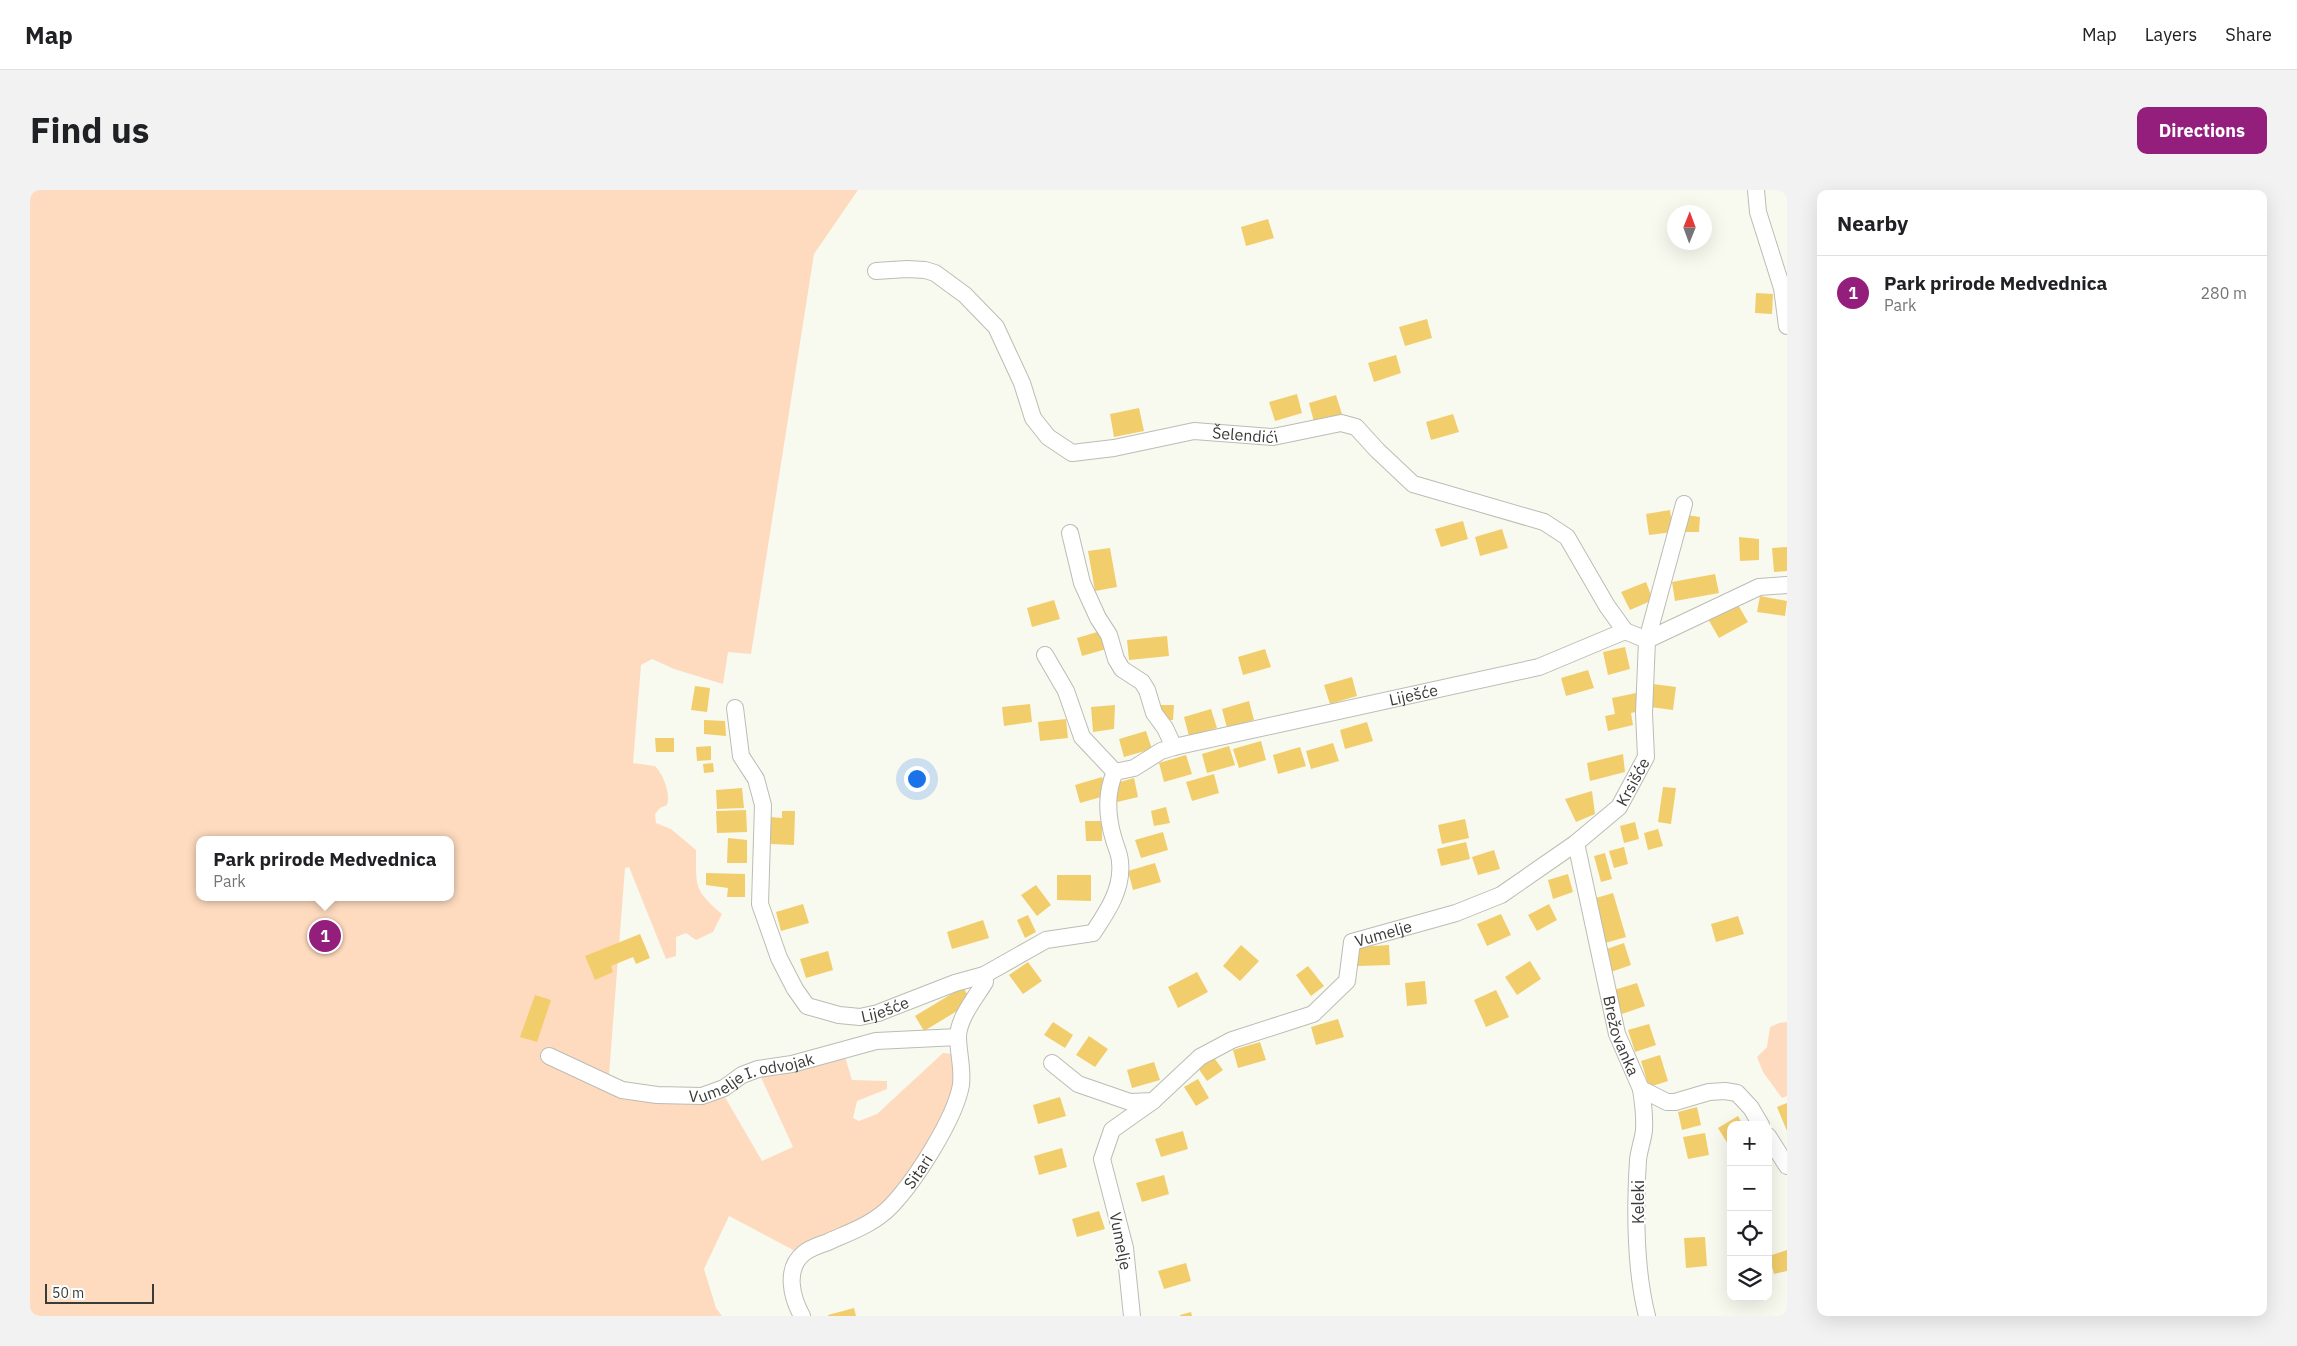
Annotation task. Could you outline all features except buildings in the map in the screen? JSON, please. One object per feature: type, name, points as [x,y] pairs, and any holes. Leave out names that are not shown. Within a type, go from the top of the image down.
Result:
[{"type":"street","points":[[1756,190],[1758,212],[1782,288],[1787,326]]},
{"type":"street","name":"Šelendići","points":[[876,271],[925,270],[935,273],[965,295],[996,327],[1022,383],[1033,418],[1048,437],[1072,453],[1114,448],[1194,431],[1273,437],[1341,423],[1356,427],[1413,484],[1544,522],[1567,537],[1607,606],[1625,631]]},
{"type":"street","name":"Krsišće","points":[[1576,843],[1619,807],[1646,757],[1644,713],[1647,640],[1684,504]]},
{"type":"street","points":[[1070,533],[1082,583],[1098,618],[1109,635],[1116,658],[1122,669],[1145,686],[1154,713],[1165,728],[1174,747]]},
{"type":"street","points":[[1625,631],[1647,640],[1759,587],[1787,585]]},
{"type":"street","name":"Liješće","points":[[736,708],[741,756],[756,779],[762,805],[760,904],[779,958],[795,989],[807,1006],[839,1015],[860,1017],[878,1013],[955,983],[984,975],[1046,940],[1093,933],[1115,896],[1120,877],[1120,861],[1111,829],[1108,803],[1108,786],[1115,772],[1134,768],[1161,751],[1174,747],[1539,667],[1625,631]]},
{"type":"street","points":[[1045,655],[1066,691],[1082,737],[1115,772]]},
{"type":"street","name":"Brežovanka","points":[[1576,843],[1617,1034],[1641,1089],[1666,1102],[1675,1102],[1709,1092],[1737,1093],[1751,1108],[1759,1121]]},
{"type":"street","name":"Vumelje","points":[[1132,1316],[1125,1248],[1102,1159],[1112,1130],[1153,1102],[1200,1057],[1232,1040],[1313,1014],[1346,981],[1352,942],[1456,913],[1501,895],[1576,843]]},
{"type":"street","name":"Sitari","points":[[802,1316],[792,1294],[791,1279],[796,1263],[804,1253],[871,1222],[890,1207],[932,1149],[956,1104],[961,1084],[962,1064],[958,1036],[960,1024],[985,982],[984,975]]},
{"type":"street","name":"Vumelje I. odvojak","points":[[549,1056],[622,1090],[657,1095],[702,1096],[724,1088],[742,1075],[758,1069],[792,1064],[876,1041],[958,1036]]},
{"type":"street","points":[[1052,1063],[1078,1084],[1130,1102],[1153,1102]]},
{"type":"street","name":"Keleki","points":[[1641,1089],[1644,1131],[1638,1158],[1638,1250],[1647,1316]]},
{"type":"street","points":[[1772,1142],[1787,1166]]},
{"type":"shaded area","points":[[30,190],[858,190],[814,254],[751,654],[728,652],[723,684],[674,669],[652,659],[641,665],[633,763],[655,766],[661,774],[667,790],[668,800],[667,805],[660,808],[655,814],[656,823],[671,829],[696,850],[696,872],[701,893],[722,914],[713,932],[696,940],[686,933],[676,937],[676,956],[666,959],[629,867],[625,868],[608,1088],[627,1100],[670,1100],[722,1092],[762,1161],[793,1147],[759,1073],[845,1057],[852,1080],[887,1081],[887,1089],[857,1101],[853,1118],[859,1121],[877,1114],[943,1053],[953,1054],[958,1062],[952,1099],[923,1154],[885,1206],[799,1253],[729,1216],[704,1269],[716,1308],[722,1316],[30,1316]]},
{"type":"shaded area","points":[[1787,1022],[1787,1096],[1782,1098],[1763,1072],[1757,1057],[1767,1047],[1770,1027]]},
{"type":"place","name":"Park prirode Medvednica","points":[[325,936]]}]
